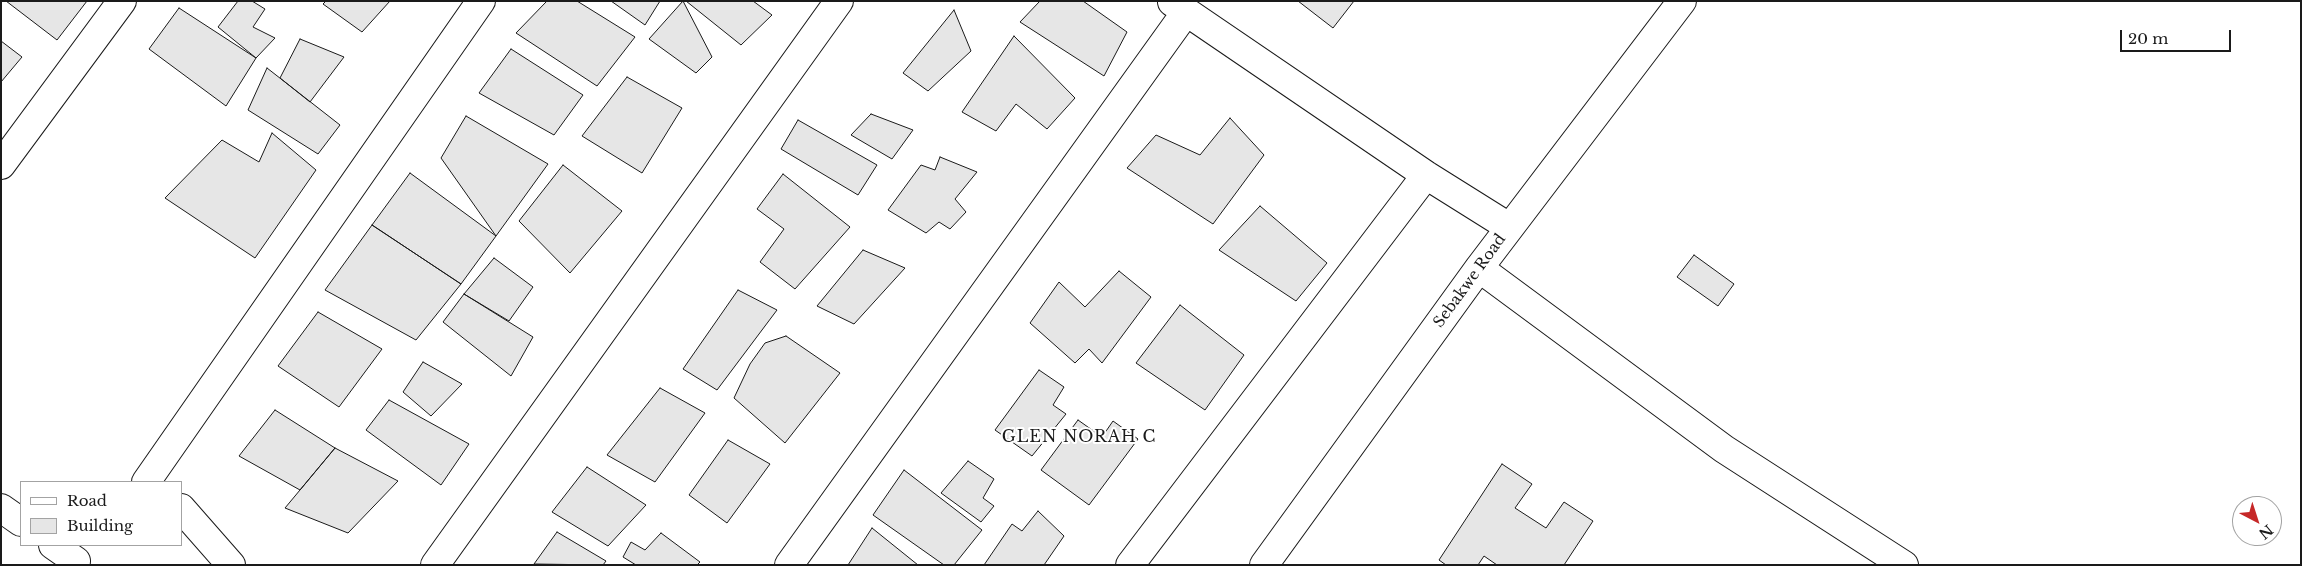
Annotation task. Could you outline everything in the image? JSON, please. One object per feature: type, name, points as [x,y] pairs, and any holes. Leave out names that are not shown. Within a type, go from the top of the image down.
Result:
[{"type":"street","points":[[1,166],[122,1]]},
{"type":"street","points":[[152,480],[481,1]]},
{"type":"street","points":[[444,561],[839,1]]},
{"type":"street","name":"Sebakwe Road","points":[[1264,565],[1509,227],[1682,1]]},
{"type":"street","points":[[788,565],[1179,7],[1426,174],[1509,227]]},
{"type":"street","points":[[1130,565],[1426,174]]},
{"type":"street","points":[[1479,268],[1724,449],[1904,565]]},
{"type":"street","points":[[1,508],[20,521]]},
{"type":"street","points":[[182,509],[231,565]]},
{"type":"street","points":[[55,546],[80,557]]},
{"type":"building","points":[[6,1],[87,1],[57,40]]},
{"type":"building","points":[[238,1],[252,1],[265,9],[253,27],[275,38],[256,58],[218,27]]},
{"type":"building","points":[[326,1],[390,1],[362,32],[323,4]]},
{"type":"building","points":[[547,1],[577,1],[635,37],[597,86],[516,33]]},
{"type":"building","points":[[611,1],[660,1],[645,25]]},
{"type":"building","points":[[683,1],[712,57],[696,73],[649,39]]},
{"type":"building","points":[[686,1],[753,1],[772,15],[741,45]]},
{"type":"building","points":[[1040,1],[1083,1],[1127,32],[1104,76],[1020,22]]},
{"type":"building","points":[[1298,1],[1354,1],[1333,28]]},
{"type":"building","points":[[179,8],[256,58],[226,106],[149,49]]},
{"type":"building","points":[[954,10],[971,51],[928,91],[903,73]]},
{"type":"building","points":[[1014,36],[1075,98],[1047,129],[1016,104],[996,131],[962,112]]},
{"type":"building","points":[[300,39],[344,57],[310,102],[280,78]]},
{"type":"building","points":[[1,41],[22,57],[1,82]]},
{"type":"building","points":[[511,49],[583,95],[554,135],[479,93]]},
{"type":"building","points":[[267,68],[340,125],[318,154],[248,110]]},
{"type":"building","points":[[627,77],[682,108],[642,173],[582,136]]},
{"type":"building","points":[[871,114],[913,130],[892,159],[851,135]]},
{"type":"building","points":[[466,116],[548,164],[496,236],[441,158]]},
{"type":"building","points":[[1230,118],[1264,155],[1213,224],[1127,168],[1156,135],[1200,155]]},
{"type":"building","points":[[798,120],[877,165],[858,195],[781,149]]},
{"type":"building","points":[[272,133],[316,170],[255,258],[165,198],[222,140],[259,162]]},
{"type":"building","points":[[940,157],[977,172],[955,199],[966,212],[950,229],[939,222],[926,233],[888,210],[921,165],[935,170]]},
{"type":"building","points":[[563,165],[622,211],[570,273],[519,221]]},
{"type":"building","points":[[410,173],[496,236],[461,284],[372,225]]},
{"type":"building","points":[[783,174],[850,227],[795,289],[760,262],[784,229],[757,209]]},
{"type":"building","points":[[1260,206],[1327,263],[1296,301],[1219,250]]},
{"type":"building","points":[[372,225],[461,284],[416,340],[325,290]]},
{"type":"building","points":[[863,250],[905,268],[854,324],[817,306]]},
{"type":"building","points":[[1694,255],[1734,284],[1718,306],[1677,277]]},
{"type":"building","points":[[494,258],[533,287],[509,321],[464,294]]},
{"type":"building","points":[[1119,271],[1151,297],[1102,363],[1089,349],[1075,363],[1030,323],[1059,282],[1085,307]]},
{"type":"building","points":[[738,290],[777,310],[717,390],[683,369]]},
{"type":"building","points":[[464,294],[533,337],[511,376],[443,322]]},
{"type":"building","points":[[1180,305],[1244,355],[1205,410],[1136,363]]},
{"type":"building","points":[[318,312],[382,349],[339,407],[278,366]]},
{"type":"building","points":[[786,336],[840,373],[785,443],[734,398],[750,364],[765,343]]},
{"type":"building","points":[[423,362],[462,384],[431,416],[403,392]]},
{"type":"building","points":[[1039,370],[1064,387],[1053,405],[1066,414],[1032,456],[995,430]]},
{"type":"building","points":[[660,388],[705,413],[655,482],[607,455]]},
{"type":"building","points":[[389,400],[469,444],[441,485],[366,430]]},
{"type":"building","points":[[275,410],[335,448],[300,490],[239,456]]},
{"type":"building","points":[[1078,420],[1102,437],[1113,421],[1138,439],[1089,505],[1041,470]]},
{"type":"building","points":[[728,440],[770,464],[727,523],[689,495]]},
{"type":"building","points":[[335,448],[398,481],[348,533],[285,508]]},
{"type":"building","points":[[968,461],[994,479],[983,498],[994,506],[981,522],[941,493]]},
{"type":"building","points":[[1502,464],[1532,484],[1515,508],[1546,528],[1564,502],[1593,521],[1564,565],[1497,565],[1484,556],[1478,565],[1446,565],[1439,560]]},
{"type":"building","points":[[587,467],[646,505],[608,546],[552,512]]},
{"type":"building","points":[[904,470],[982,530],[954,565],[944,565],[873,515]]},
{"type":"building","points":[[1038,511],[1064,536],[1044,565],[984,565],[1012,524],[1022,531]]},
{"type":"building","points":[[872,528],[918,565],[848,565]]},
{"type":"building","points":[[557,532],[606,561],[603,565],[534,564]]},
{"type":"building","points":[[661,533],[700,562],[697,565],[636,565],[623,557],[631,542],[645,550]]},
{"type":"district","name":"GLEN NORAH C","points":[[1079,437]]}]
